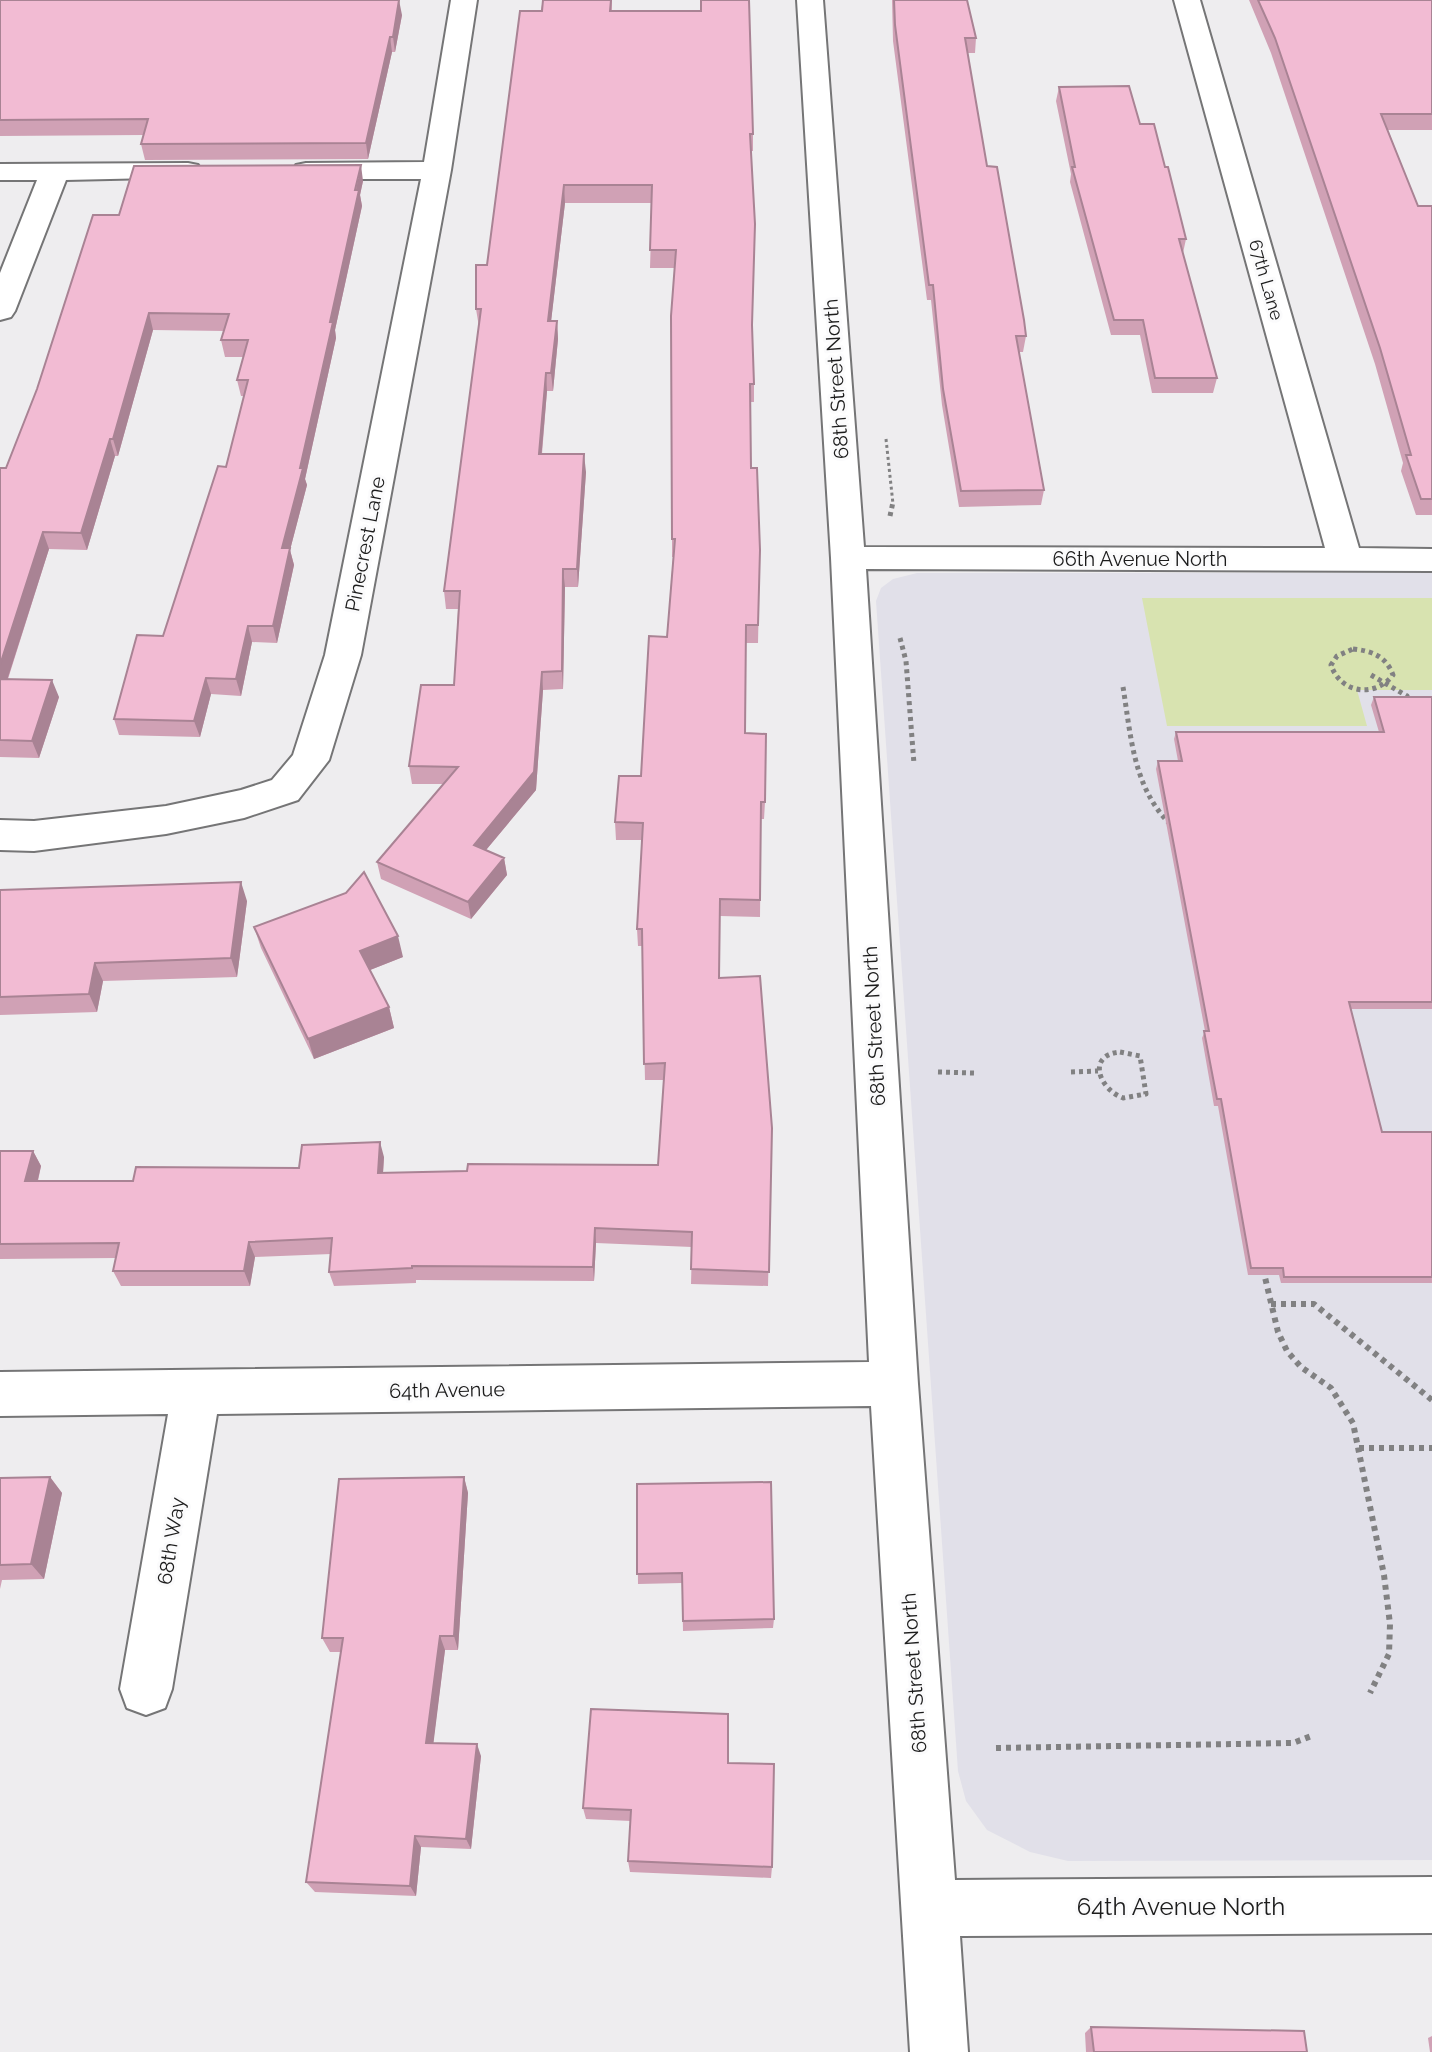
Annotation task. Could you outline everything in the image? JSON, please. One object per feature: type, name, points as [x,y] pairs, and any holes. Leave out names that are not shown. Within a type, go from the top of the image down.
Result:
[{"type":"street","name":"Pinecrest Lane","points":[[0,835],[34,836],[166,820],[244,804],[285,790],[310,760],[343,655],[437,170],[464,0]]},
{"type":"street","name":"68th Street North","points":[[810,0],[848,558],[894,1384],[939,2052]]},
{"type":"street","name":"67th Lane","points":[[1187,0],[1345,560]]},
{"type":"street","points":[[278,171],[437,170]]},
{"type":"street","points":[[0,311],[55,171]]},
{"type":"street","points":[[0,172],[214,171]]},
{"type":"street","name":"66th Avenue North","points":[[848,558],[1432,560]]},
{"type":"street","name":"64th Avenue","points":[[0,1394],[894,1384]]},
{"type":"street","name":"68th Way","points":[[146,1689],[196,1393]]},
{"type":"street","name":"64th Avenue North","points":[[930,1908],[1432,1905]]},
{"type":"path","points":[[899,636],[906,661],[914,764]]},
{"type":"path","points":[[1353,649],[1372,652],[1387,661],[1391,668],[1393,675],[1387,684],[1375,691],[1344,685],[1332,672],[1332,658],[1353,649]]},
{"type":"path","points":[[1371,675],[1407,696],[1409,702],[1420,700]]},
{"type":"path","points":[[1123,687],[1144,790],[1151,807],[1177,833]]},
{"type":"path","points":[[1125,1051],[1140,1056],[1146,1094],[1137,1099],[1112,1094],[1103,1087],[1098,1071],[1102,1057],[1111,1052],[1125,1051]]},
{"type":"path","points":[[1071,1072],[1098,1071]]},
{"type":"path","points":[[938,1072],[974,1073]]},
{"type":"path","points":[[1261,1258],[1278,1332],[1287,1351],[1301,1367],[1331,1388],[1353,1423],[1384,1575],[1390,1624],[1389,1654],[1370,1693]]},
{"type":"path","points":[[1271,1304],[1314,1304],[1432,1400]]},
{"type":"path","points":[[1359,1448],[1432,1448]]},
{"type":"path","points":[[996,1748],[1293,1743],[1314,1735]]},
{"type":"shaded area","points":[[917,573],[1432,573],[1432,1860],[1068,1861],[1030,1852],[987,1830],[966,1801],[958,1771],[876,601],[881,588],[893,579]]},
{"type":"green space","points":[[1142,598],[1432,598],[1432,690],[1357,690],[1367,726],[1167,726]]},
{"type":"building","points":[[0,0],[399,0],[393,37],[390,37],[366,143],[141,144],[148,119],[0,120]]},
{"type":"building","points":[[543,0],[611,0],[610,11],[701,11],[701,0],[749,0],[753,134],[750,134],[755,224],[751,468],[757,468],[760,550],[758,625],[746,625],[745,733],[766,734],[765,802],[761,802],[760,900],[720,899],[719,978],[760,976],[772,1128],[769,1272],[691,1269],[692,1232],[595,1228],[593,1267],[412,1266],[329,1272],[332,1238],[249,1242],[244,1271],[113,1271],[119,1243],[0,1244],[0,1151],[33,1151],[25,1181],[133,1181],[136,1167],[299,1168],[302,1145],[380,1142],[378,1173],[467,1171],[468,1164],[658,1165],[665,1063],[644,1064],[642,929],[637,929],[643,823],[615,822],[619,776],[641,776],[649,636],[667,637],[675,539],[672,539],[671,316],[676,250],[650,250],[652,185],[564,185],[548,321],[557,321],[551,373],[546,373],[539,454],[584,454],[577,569],[563,569],[562,671],[542,672],[534,772],[474,845],[504,858],[468,902],[377,862],[458,767],[409,766],[421,685],[454,685],[460,591],[444,591],[481,309],[476,309],[476,265],[487,265],[520,11],[542,11]]},
{"type":"building","points":[[894,0],[967,0],[976,38],[965,38],[987,166],[997,167],[1024,320],[1026,336],[1016,336],[1044,490],[961,491],[943,389],[933,285],[929,285]]},
{"type":"building","points":[[1258,0],[1432,0],[1432,114],[1381,114],[1418,206],[1432,206],[1432,499],[1421,499],[1406,455],[1411,455],[1380,348],[1275,38]]},
{"type":"building","points":[[1129,86],[1140,124],[1154,124],[1165,167],[1168,167],[1186,239],[1179,239],[1217,378],[1155,378],[1143,320],[1114,320],[1072,167],[1075,167],[1059,87]]},
{"type":"building","points":[[361,165],[355,190],[359,190],[330,322],[333,322],[300,468],[303,468],[282,548],[290,548],[273,626],[248,626],[236,679],[206,678],[194,721],[114,719],[137,635],[163,636],[218,466],[226,467],[248,380],[237,380],[248,340],[221,340],[229,314],[149,313],[113,439],[110,439],[81,533],[43,532],[0,665],[0,468],[6,468],[37,389],[93,215],[119,215],[134,166]]},
{"type":"building","points":[[0,679],[52,680],[32,741],[0,740]]},
{"type":"building","points":[[1374,697],[1432,697],[1432,1002],[1349,1002],[1382,1132],[1432,1132],[1432,1277],[1284,1277],[1283,1268],[1251,1268],[1221,1099],[1217,1099],[1204,1031],[1209,1031],[1158,761],[1182,761],[1176,732],[1384,732]]},
{"type":"building","points":[[364,872],[398,936],[360,951],[389,1007],[308,1039],[254,927],[346,893]]},
{"type":"building","points":[[241,882],[231,958],[95,963],[89,994],[0,997],[0,890]]},
{"type":"building","points":[[50,1477],[31,1564],[0,1565],[0,1478]]},
{"type":"building","points":[[464,1477],[454,1636],[440,1636],[426,1743],[477,1744],[466,1839],[415,1836],[410,1886],[306,1882],[343,1638],[322,1638],[339,1479]]},
{"type":"building","points":[[771,1482],[774,1619],[683,1621],[682,1573],[637,1574],[637,1484]]},
{"type":"building","points":[[591,1709],[728,1714],[728,1763],[774,1764],[772,1867],[628,1861],[631,1810],[583,1808]]},
{"type":"building","points":[[1091,2027],[1304,2031],[1307,2052],[1094,2052]]}]
